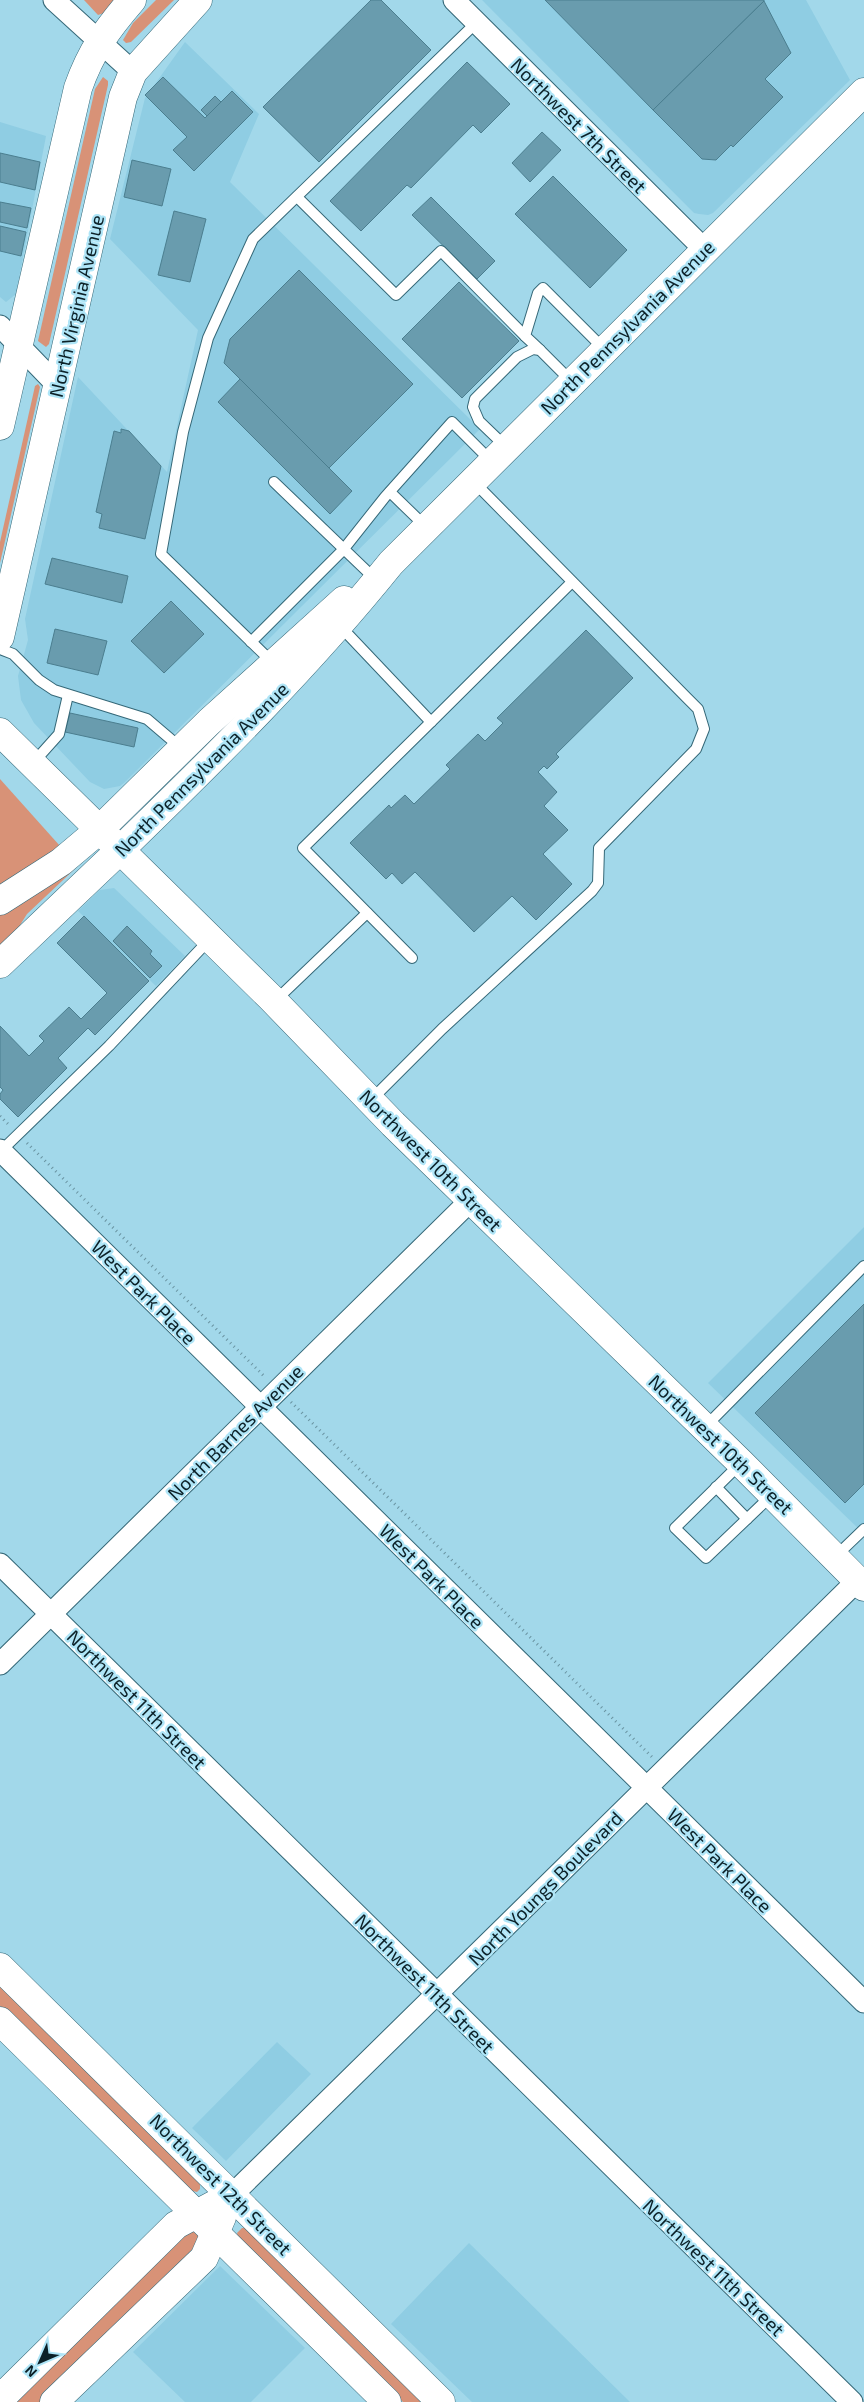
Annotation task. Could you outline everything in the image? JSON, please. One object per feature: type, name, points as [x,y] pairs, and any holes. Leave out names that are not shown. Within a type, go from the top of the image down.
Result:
[{"type":"main road","points":[[0,426],[9,335],[78,88],[86,64],[98,41],[132,0]]},
{"type":"main road","name":"North Virginia Avenue","points":[[0,636],[123,97],[133,72],[198,0]]},
{"type":"main road","name":"North Pennsylvania Avenue","points":[[0,901],[61,862],[99,830],[182,748],[328,612],[382,570],[864,92]]},
{"type":"main road","name":"North Pennsylvania Avenue","points":[[0,964],[241,732],[340,626],[382,570]]},
{"type":"main road","name":"Northwest 10th Street","points":[[0,732],[274,1001],[471,1200],[836,1556],[861,1584]]},
{"type":"main road","name":"Northwest 12th Street","points":[[0,1967],[441,2402]]},
{"type":"main road","name":"Northwest 12th Street","points":[[0,2021],[387,2402]]},
{"type":"main road","name":"North Youngs Boulevard","points":[[0,2398],[176,2225],[206,2224],[232,2195]]},
{"type":"main road","points":[[54,2402],[204,2258],[206,2224]]},
{"type":"street","points":[[54,0],[133,72]]},
{"type":"street","name":"Northwest 7th Street","points":[[454,0],[705,250]]},
{"type":"street","points":[[9,335],[58,386]]},
{"type":"street","name":"West Park Place","points":[[0,1151],[864,2002]]},
{"type":"street","name":"North Barnes Avenue","points":[[0,1664],[471,1200]]},
{"type":"street","name":"Northwest 11th Street","points":[[0,1564],[852,2402]]},
{"type":"street","name":"North Youngs Boulevard","points":[[232,2195],[646,1787],[861,1584]]},
{"type":"lane","points":[[273,663],[161,554],[183,432],[208,338],[253,239],[476,22]]},
{"type":"lane","points":[[297,197],[396,295],[441,251],[572,382]]},
{"type":"lane","points":[[525,336],[538,293],[543,288],[604,350]]},
{"type":"lane","points":[[499,455],[474,414],[475,400],[525,351],[533,348],[540,350]]},
{"type":"lane","points":[[251,642],[343,550],[390,492],[452,422],[499,455]]},
{"type":"lane","points":[[371,1101],[442,1030],[592,891],[598,883],[599,848],[696,749],[703,736],[703,723],[698,710],[473,481]]},
{"type":"lane","points":[[274,482],[343,550],[382,570]]},
{"type":"lane","points":[[390,492],[426,527]]},
{"type":"lane","points":[[412,958],[303,848],[572,582]]},
{"type":"lane","points":[[340,626],[431,722]]},
{"type":"lane","points":[[0,649],[13,654],[39,680],[54,690],[147,719],[182,748]]},
{"type":"lane","points":[[32,764],[59,734],[68,695]]},
{"type":"lane","points":[[274,1001],[367,913]]},
{"type":"lane","points":[[0,1151],[109,1046],[210,938]]},
{"type":"lane","points":[[705,1427],[864,1266]]},
{"type":"lane","points":[[741,1463],[675,1528],[706,1558],[773,1494]]},
{"type":"lane","points":[[716,1487],[747,1519]]},
{"type":"lane","points":[[836,1556],[864,1529]]},
{"type":"path","points":[[0,1116],[656,1762]]},
{"type":"shaded area","points":[[84,0],[119,0],[104,13],[98,15]]},
{"type":"shaded area","points":[[156,0],[174,0],[131,42],[126,43],[123,40],[133,23]]},
{"type":"shaded area","points":[[482,0],[806,0],[850,80],[713,213],[708,215],[694,213]]},
{"type":"shaded area","points":[[185,42],[259,114],[230,182],[480,429],[125,782],[120,786],[104,789],[90,782],[34,723],[21,700],[18,676],[28,640],[25,619],[78,377],[167,472],[198,330],[110,239],[145,98]]},
{"type":"shaded area","points":[[103,77],[108,81],[108,85],[49,344],[46,347],[38,341],[95,89]]},
{"type":"shaded area","points":[[0,122],[46,136],[16,294],[6,302],[0,297]]},
{"type":"shaded area","points":[[38,384],[40,387],[0,563],[0,542],[35,386]]},
{"type":"shaded area","points":[[0,779],[60,846],[0,888]]},
{"type":"shaded area","points":[[79,865],[27,914],[10,941],[0,951],[0,912]]},
{"type":"shaded area","points":[[114,888],[185,956],[156,986],[78,911],[100,890]]},
{"type":"shaded area","points":[[864,1227],[864,1534],[708,1383]]},
{"type":"shaded area","points":[[0,1983],[200,2181],[200,2189],[197,2192],[188,2190],[0,2006]]},
{"type":"shaded area","points":[[277,2042],[311,2074],[226,2161],[192,2128]]},
{"type":"shaded area","points":[[192,2227],[200,2235],[195,2248],[40,2402],[7,2402]]},
{"type":"shaded area","points":[[242,2228],[245,2228],[426,2402],[403,2402],[239,2240],[237,2233]]},
{"type":"shaded area","points":[[469,2243],[630,2402],[472,2402],[391,2324]]},
{"type":"shaded area","points":[[220,2266],[305,2348],[251,2402],[185,2402],[133,2352]]},
{"type":"building","points":[[371,0],[381,0],[431,50],[319,162],[263,107]]},
{"type":"building","points":[[545,0],[764,0],[764,1],[653,110]]},
{"type":"building","points":[[764,1],[791,53],[765,79],[783,97],[733,147],[731,145],[716,160],[702,159],[653,110]]},
{"type":"building","points":[[467,62],[510,104],[481,133],[473,125],[411,188],[407,185],[361,231],[330,201]]},
{"type":"building","points":[[163,77],[205,118],[232,91],[253,112],[194,171],[173,150],[187,137],[145,95]]},
{"type":"building","points":[[215,96],[221,102],[207,116],[201,110]]},
{"type":"building","points":[[542,132],[561,150],[530,182],[512,163]]},
{"type":"building","points":[[0,153],[40,162],[35,190],[0,182]]},
{"type":"building","points":[[132,160],[171,169],[162,206],[124,197]]},
{"type":"building","points":[[553,176],[627,250],[590,288],[515,214]]},
{"type":"building","points":[[431,197],[495,261],[477,279],[412,215]]},
{"type":"building","points":[[0,202],[31,208],[27,228],[0,222]]},
{"type":"building","points":[[174,211],[206,219],[190,282],[158,275]]},
{"type":"building","points":[[0,226],[26,232],[21,256],[0,251]]},
{"type":"building","points":[[299,270],[413,384],[329,468],[224,363],[230,339]]},
{"type":"building","points":[[459,282],[519,341],[462,398],[402,339]]},
{"type":"building","points":[[240,379],[352,491],[330,514],[218,402]]},
{"type":"building","points":[[121,429],[129,431],[161,466],[145,539],[99,528],[102,514],[96,512],[114,431],[121,433]]},
{"type":"building","points":[[52,558],[128,576],[122,603],[45,584]]},
{"type":"building","points":[[171,601],[204,634],[164,673],[131,641]]},
{"type":"building","points":[[55,629],[107,641],[98,675],[47,663]]},
{"type":"building","points":[[586,630],[633,678],[556,754],[559,757],[547,769],[544,766],[538,772],[557,792],[544,806],[568,830],[543,854],[572,884],[536,920],[512,896],[474,932],[415,872],[402,884],[392,873],[386,879],[350,843],[389,805],[391,808],[405,795],[414,804],[450,769],[446,765],[478,734],[485,741],[503,723],[497,718]]},
{"type":"building","points":[[70,713],[138,728],[134,747],[65,732]]},
{"type":"building","points":[[84,916],[149,981],[95,1035],[88,1028],[58,1058],[67,1068],[18,1117],[0,1099],[0,1094],[3,1090],[0,1087],[0,1026],[29,1056],[44,1041],[39,1036],[69,1007],[81,1019],[107,993],[57,943]]},
{"type":"building","points":[[127,926],[152,951],[150,954],[162,966],[150,978],[113,941]]},
{"type":"building","points":[[864,1304],[864,1484],[845,1503],[755,1413]]}]
